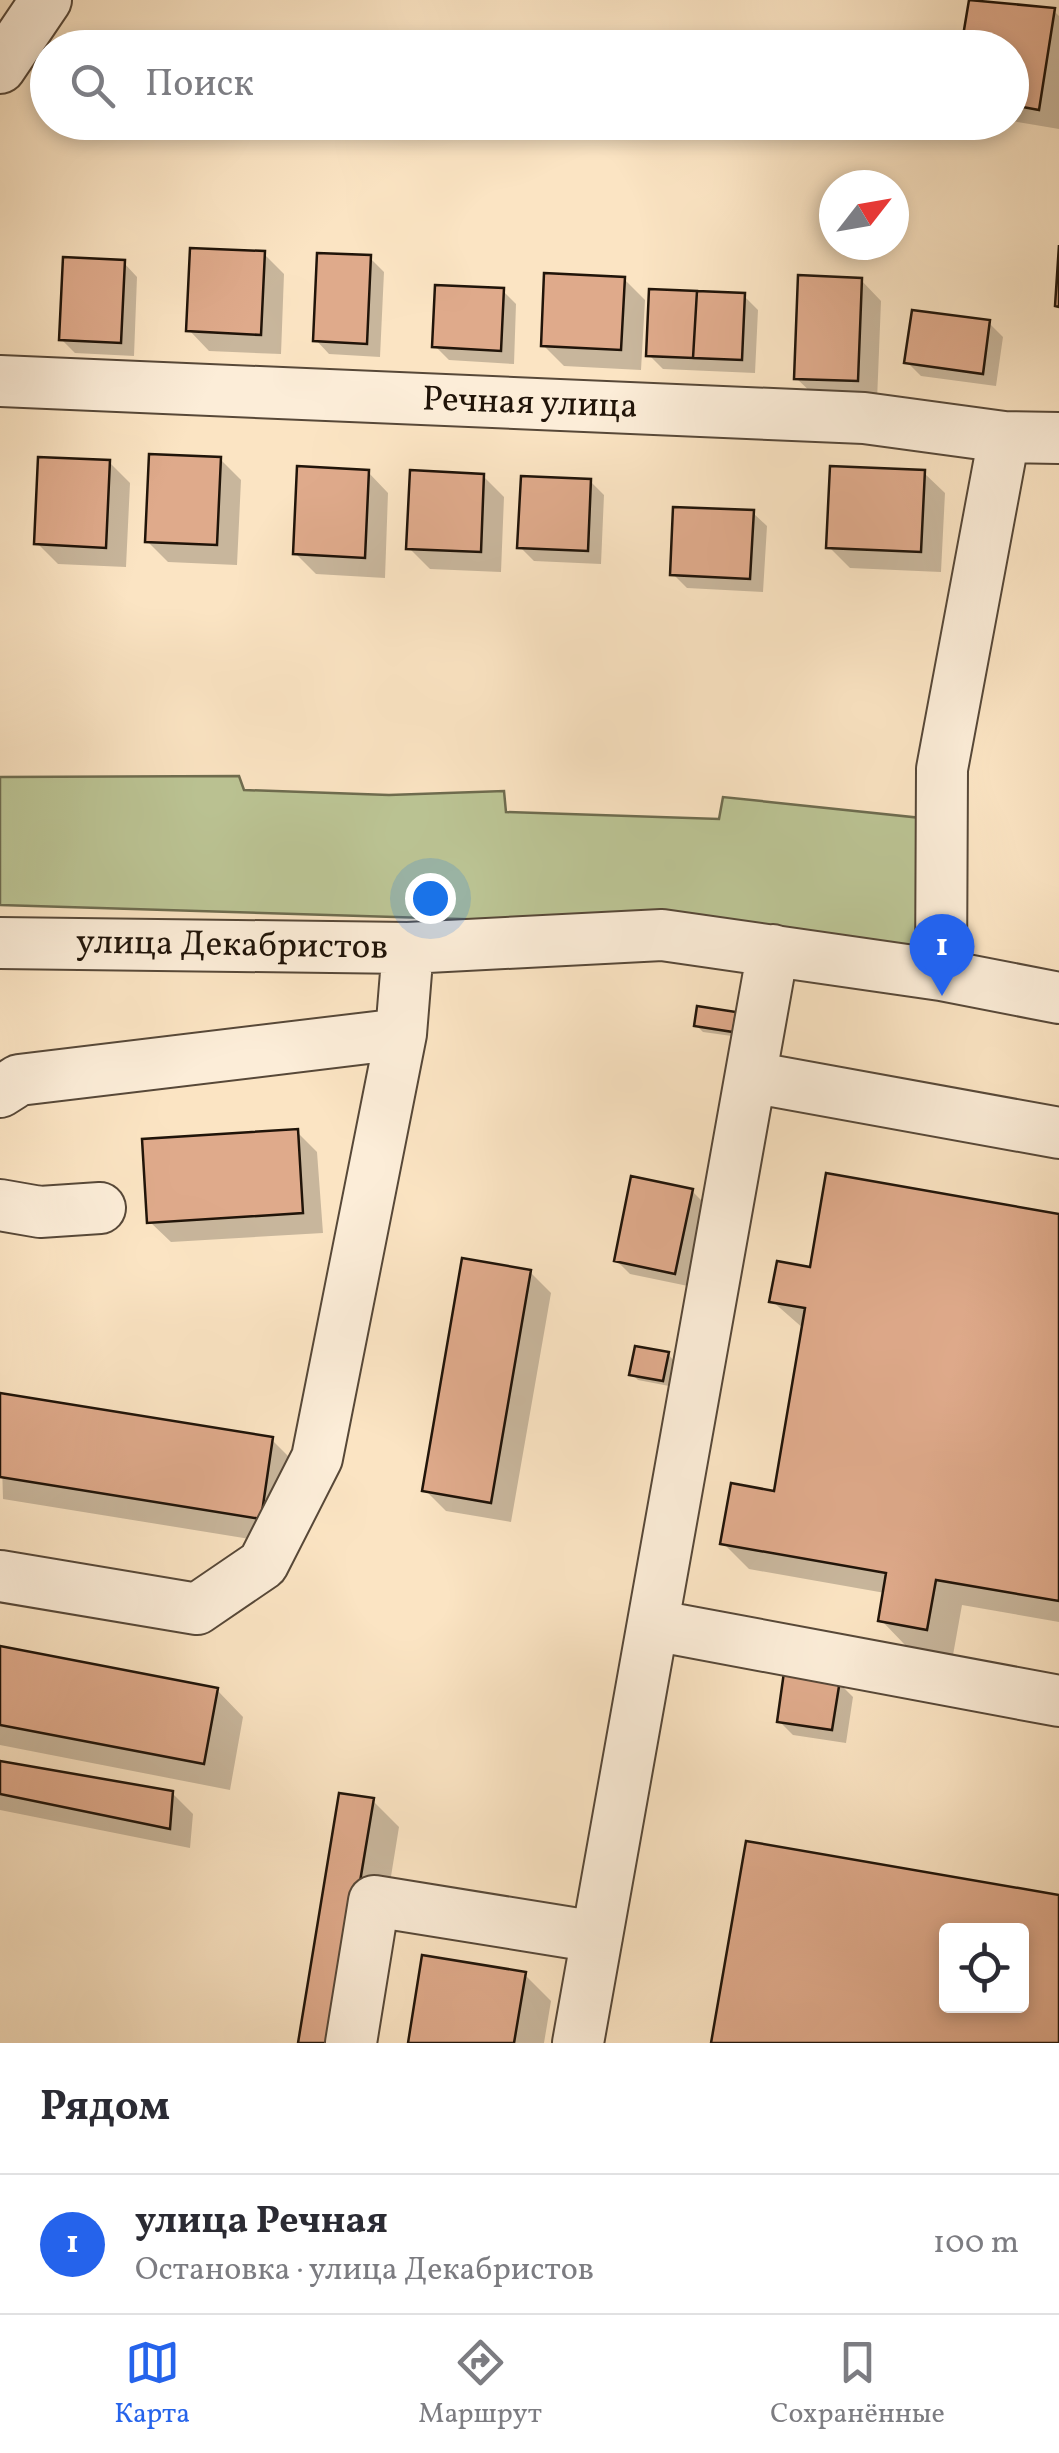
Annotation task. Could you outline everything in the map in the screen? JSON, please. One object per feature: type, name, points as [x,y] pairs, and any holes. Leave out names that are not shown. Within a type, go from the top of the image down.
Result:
[{"type":"street","points":[[0,68],[46,0]]},
{"type":"street","name":"Речная улица","points":[[0,380],[864,418],[1004,436],[1059,438]]},
{"type":"street","points":[[941,976],[942,769],[1004,436]]},
{"type":"street","name":"улица Декабристов","points":[[0,944],[408,948],[662,935],[941,976],[1059,998]]},
{"type":"street","points":[[0,1576],[198,1608],[262,1564],[317,1458],[400,1034],[408,948]]},
{"type":"street","points":[[578,2043],[774,950]]},
{"type":"street","points":[[0,1092],[19,1080],[400,1034]]},
{"type":"street","points":[[751,1077],[1059,1133]]},
{"type":"street","points":[[0,1205],[40,1212],[100,1208]]},
{"type":"street","points":[[653,1625],[1059,1701]]},
{"type":"street","points":[[351,2043],[374,1901],[597,1938]]},
{"type":"green space","points":[[239,776],[244,790],[389,795],[504,791],[506,812],[719,819],[723,797],[921,818],[927,962],[663,925],[0,905],[0,777]]},
{"type":"building","points":[[969,0],[1055,8],[1039,110],[1029,108],[1029,30],[964,30]]},
{"type":"building","points":[[1059,245],[1059,307],[1055,306]]},
{"type":"building","points":[[190,248],[265,251],[261,335],[186,331]]},
{"type":"building","points":[[317,253],[371,255],[367,344],[313,341]]},
{"type":"building","points":[[63,257],[125,260],[121,343],[59,340]]},
{"type":"building","points":[[544,273],[625,277],[621,350],[541,346]]},
{"type":"building","points":[[798,275],[862,278],[858,381],[794,379]]},
{"type":"building","points":[[435,285],[504,288],[501,351],[432,347]]},
{"type":"building","points":[[649,289],[697,291],[693,358],[646,356]]},
{"type":"building","points":[[697,291],[745,293],[742,360],[693,358]]},
{"type":"building","points":[[912,310],[990,320],[983,374],[904,363]]},
{"type":"building","points":[[149,454],[221,457],[217,545],[145,542]]},
{"type":"building","points":[[38,457],[110,460],[106,548],[34,544]]},
{"type":"building","points":[[297,466],[369,470],[365,558],[293,554]]},
{"type":"building","points":[[830,466],[925,470],[921,552],[826,548]]},
{"type":"building","points":[[410,470],[484,474],[481,552],[406,549]]},
{"type":"building","points":[[521,476],[591,479],[588,551],[517,548]]},
{"type":"building","points":[[673,507],[754,510],[750,579],[670,575]]},
{"type":"building","points":[[697,1006],[736,1012],[733,1032],[694,1026]]},
{"type":"building","points":[[298,1129],[303,1213],[147,1223],[142,1139]]},
{"type":"building","points":[[826,1173],[1059,1214],[1059,1601],[936,1580],[927,1630],[878,1621],[886,1573],[720,1544],[731,1483],[774,1491],[805,1308],[769,1302],[777,1261],[810,1267]]},
{"type":"building","points":[[631,1176],[693,1189],[675,1274],[614,1261]]},
{"type":"building","points":[[462,1258],[531,1270],[491,1503],[422,1491]]},
{"type":"building","points":[[635,1346],[669,1352],[663,1381],[629,1375]]},
{"type":"building","points":[[0,1393],[273,1437],[261,1519],[0,1477]]},
{"type":"building","points":[[0,1646],[218,1688],[204,1764],[0,1725]]},
{"type":"building","points":[[784,1672],[840,1680],[832,1730],[777,1722]]},
{"type":"building","points":[[0,1761],[173,1791],[170,1829],[0,1794]]},
{"type":"building","points":[[339,1793],[374,1798],[333,2043],[298,2043]]},
{"type":"building","points":[[746,1841],[1059,1895],[1059,2043],[711,2043]]},
{"type":"building","points":[[422,1955],[526,1972],[514,2043],[408,2043]]},
{"type":"place","name":"улица Речная","points":[[942,996]]}]
